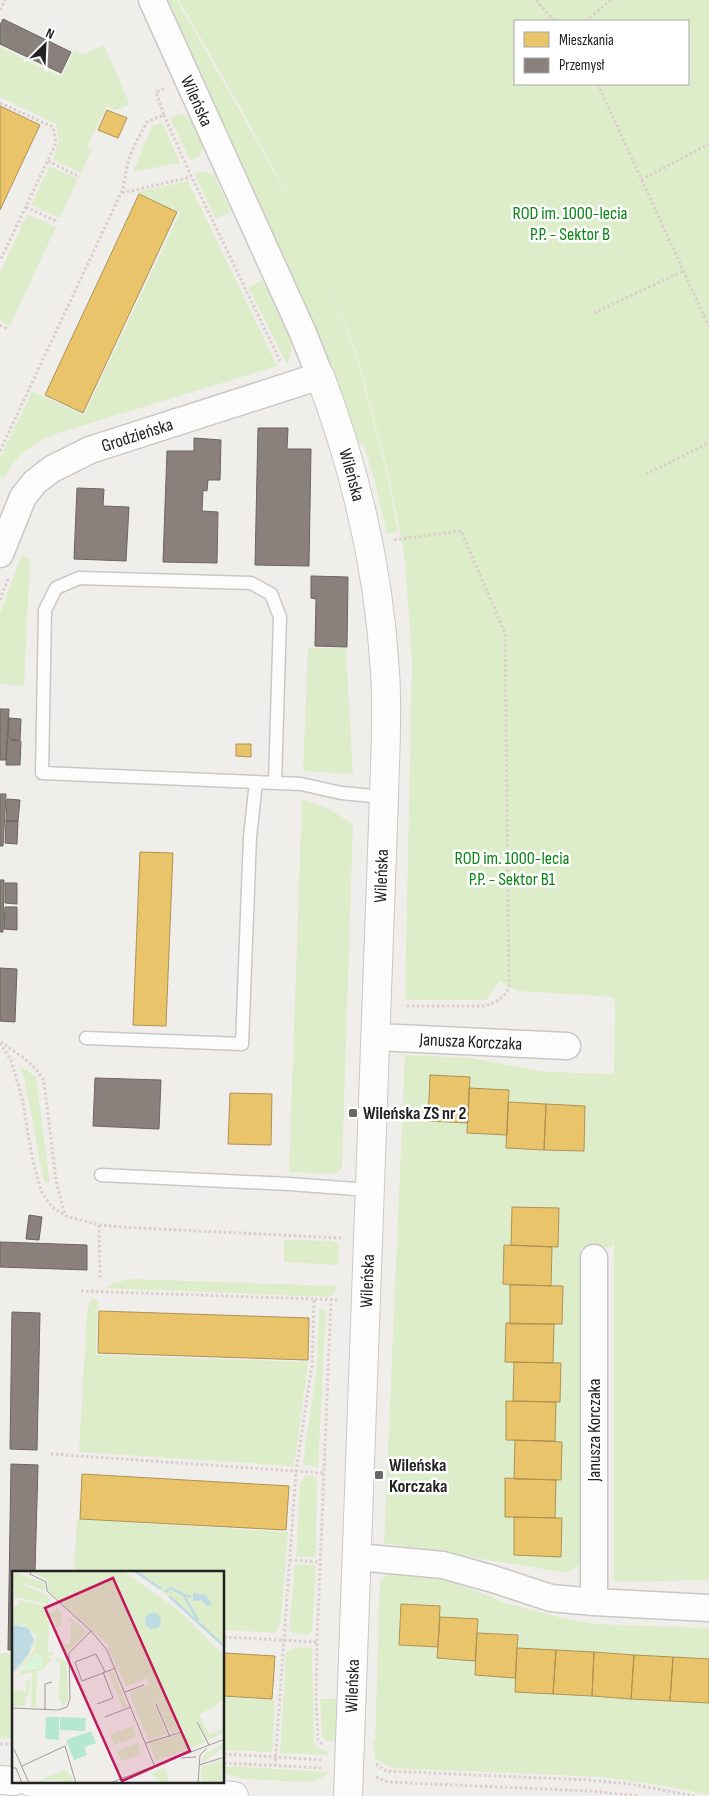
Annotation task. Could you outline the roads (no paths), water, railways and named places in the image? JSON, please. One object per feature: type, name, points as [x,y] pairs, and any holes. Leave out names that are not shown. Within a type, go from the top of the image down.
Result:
[{"type":"street","name":"Wileńska","points":[[152,0],[303,333],[320,376],[335,417],[362,510],[378,604],[385,672],[384,797],[357,1557],[341,1761],[348,1796]]},
{"type":"street","name":"Grodzieńska","points":[[0,554],[23,497],[35,482],[52,469],[99,447],[320,376]]},
{"type":"street","name":"Janusza Korczaka","points":[[376,1037],[567,1046]]},
{"type":"street","name":"Janusza Korczaka","points":[[594,1258],[594,1602]]},
{"type":"street","points":[[357,1557],[443,1565],[551,1598],[709,1608]]},
{"type":"street","points":[[60,1784],[234,1796]]},
{"type":"lane","points":[[275,783],[280,617],[271,594],[251,582],[79,578],[56,588],[45,610],[42,773],[256,782],[275,783],[300,784],[341,793],[384,797]]},
{"type":"lane","points":[[86,1038],[242,1044],[250,837],[256,782]]},
{"type":"lane","points":[[101,1175],[370,1190]]},
{"type":"place","name":"Wileńska ZS nr 2","points":[[353,1113]]},
{"type":"place","name":"Wileńska Korczaka","points":[[379,1475]]},
{"type":"park label","name":"ROD im. 1000-lecia P.P. - Sektor B","points":[[570,223]]},
{"type":"park label","name":"ROD im. 1000-lecia P.P. - Sektor B1","points":[[512,868]]}]
